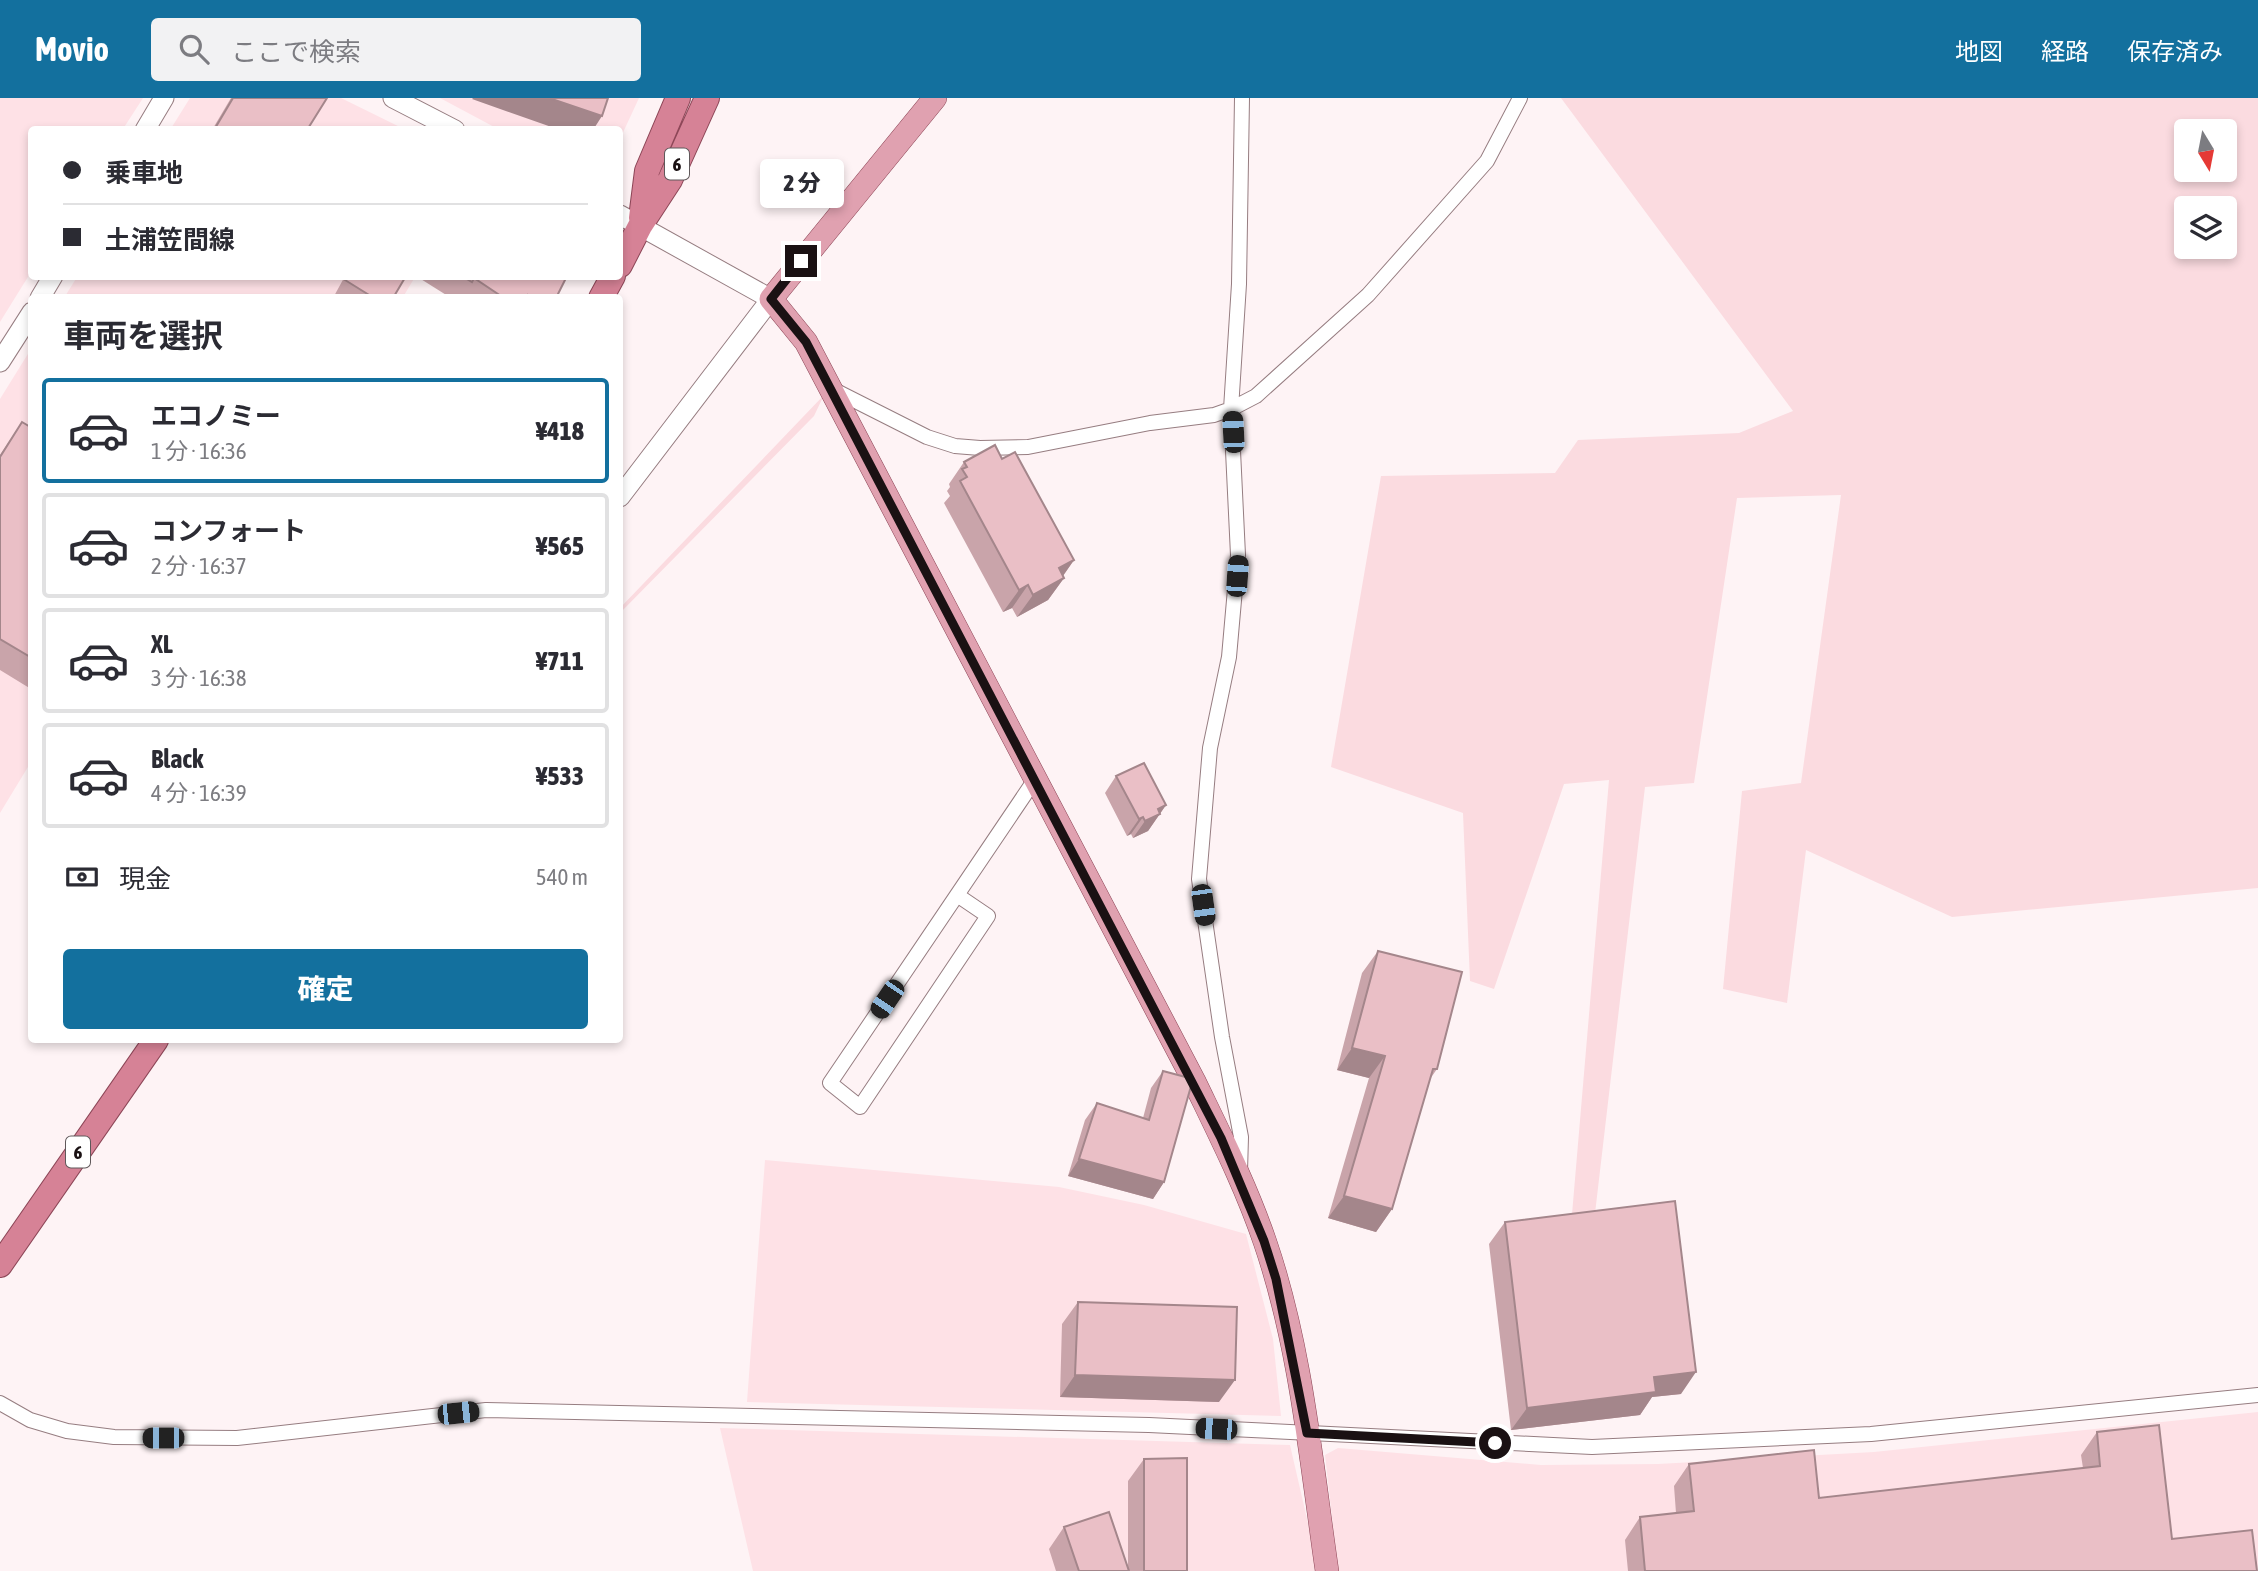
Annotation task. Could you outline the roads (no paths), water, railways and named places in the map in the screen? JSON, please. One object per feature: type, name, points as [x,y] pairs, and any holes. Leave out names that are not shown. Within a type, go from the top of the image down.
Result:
[{"type":"highway","name":"6","points":[[623,252],[630,220],[647,171],[678,98]]},
{"type":"highway","name":"6","points":[[630,220],[670,180],[707,98]]},
{"type":"highway","name":"6","points":[[2,1258],[154,1043]]},
{"type":"main road","points":[[934,98],[771,299],[806,342],[831,388],[1194,1081],[1240,1180],[1276,1279],[1307,1433],[1327,1571]]},
{"type":"street","points":[[147,126],[164,98]]},
{"type":"street","points":[[393,98],[447,126]]},
{"type":"street","points":[[1240,1180],[1241,1137],[1222,1037],[1199,878],[1210,748],[1229,657],[1235,597],[1237,516],[1231,409],[1239,284],[1242,98]]},
{"type":"street","points":[[831,388],[927,437],[955,446],[980,448],[1028,447],[1150,423],[1214,415],[1231,409],[1256,396],[1368,295],[1487,162],[1520,98]]},
{"type":"street","points":[[623,493],[771,299],[630,220]]},
{"type":"street","points":[[0,362],[28,318]]},
{"type":"street","points":[[957,895],[988,916],[860,1107],[830,1083],[1036,778]]},
{"type":"street","points":[[0,1403],[30,1420],[67,1431],[114,1437],[237,1438],[486,1410],[1149,1425],[1592,1447],[1871,1434],[2258,1395]]}]
